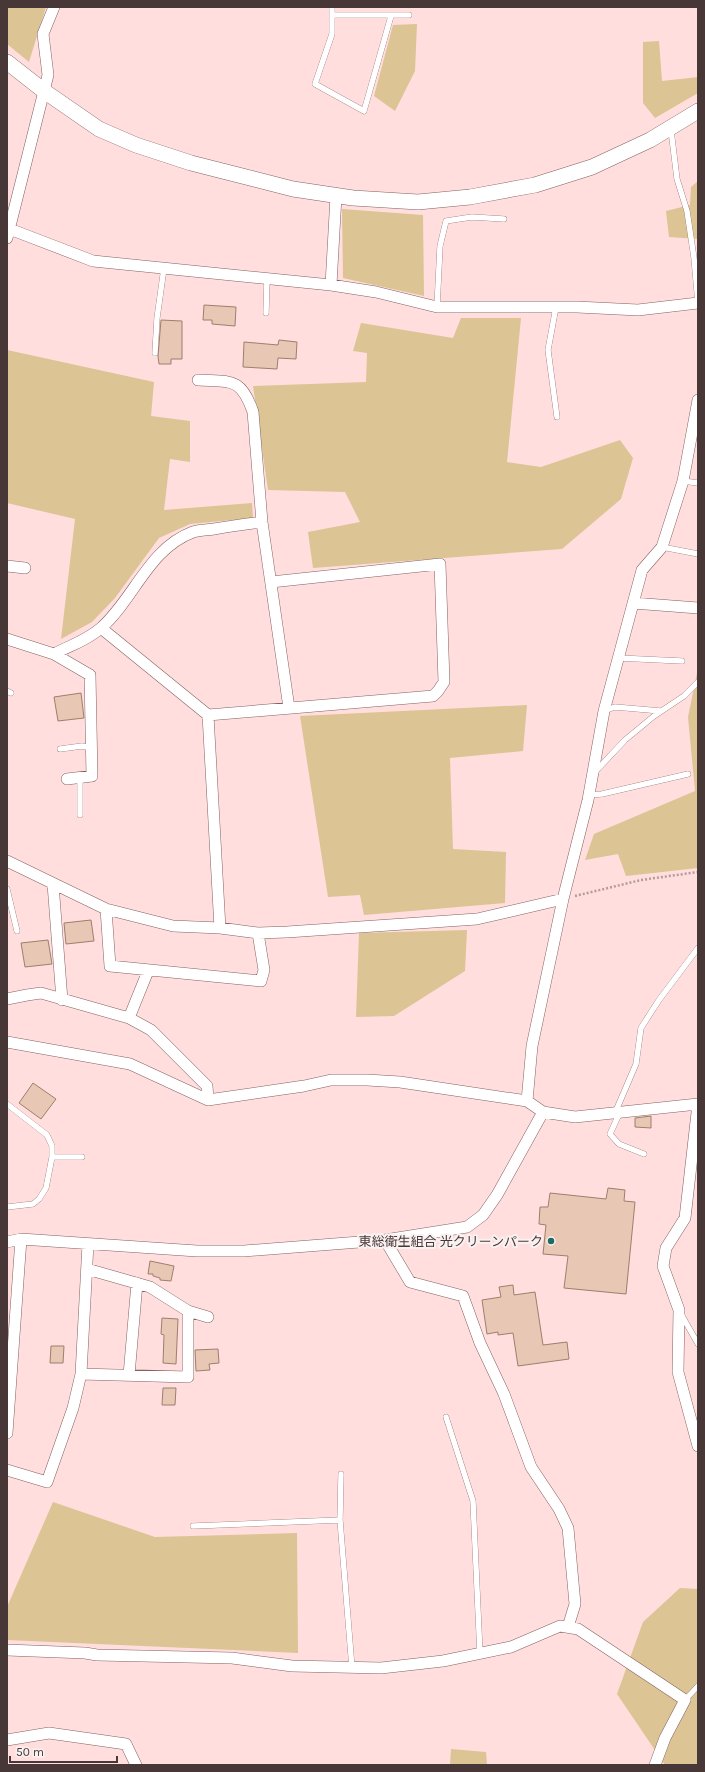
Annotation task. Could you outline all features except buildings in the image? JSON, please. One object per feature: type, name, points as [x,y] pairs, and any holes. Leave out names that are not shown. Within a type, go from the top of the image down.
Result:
[{"type":"street","points":[[54,7],[43,34],[48,75],[8,232],[93,261],[330,285],[376,292],[436,307],[556,307],[638,310],[698,303]]},
{"type":"street","points":[[7,62],[44,91],[99,129],[136,145],[191,163],[293,189],[336,196],[418,202],[470,197],[535,185],[592,167],[650,140],[698,112]]},
{"type":"street","points":[[330,285],[336,196]]},
{"type":"street","points":[[198,380],[229,382],[239,385],[248,398],[253,412],[262,522],[289,708]]},
{"type":"street","points":[[527,1101],[532,1046],[563,899],[588,795],[604,711],[642,570],[662,547],[683,481],[698,400]]},
{"type":"street","points":[[54,654],[81,642],[101,628],[122,607],[153,562],[162,552],[176,542],[193,532],[262,522]]},
{"type":"street","points":[[101,628],[208,715],[432,696],[438,691],[444,682],[440,564],[271,582]]},
{"type":"street","points":[[7,566],[25,568]]},
{"type":"street","points":[[633,603],[698,608]]},
{"type":"street","points":[[7,639],[54,654],[90,675],[92,776],[68,779]]},
{"type":"street","points":[[208,715],[220,928]]},
{"type":"street","points":[[7,864],[106,909],[173,926],[220,928],[258,933],[477,919],[563,899]]},
{"type":"street","points":[[53,884],[62,1000]]},
{"type":"street","points":[[106,909],[110,966],[261,980],[264,970],[258,933]]},
{"type":"street","points":[[129,1018],[148,970]]},
{"type":"street","points":[[7,1000],[42,993],[62,1000],[129,1018],[151,1030],[207,1086],[208,1100]]},
{"type":"street","points":[[7,1042],[130,1064],[208,1100],[304,1086],[331,1080],[368,1080],[400,1082],[527,1101],[543,1112],[575,1116],[698,1104],[685,1218],[666,1248],[663,1266],[679,1310],[678,1372],[698,1446]]},
{"type":"street","points":[[7,1242],[21,1239],[197,1251],[244,1251],[385,1240],[467,1227],[484,1215],[497,1195],[543,1112]]},
{"type":"street","points":[[7,1433],[21,1239]]},
{"type":"street","points":[[385,1240],[410,1282],[464,1296],[480,1344],[504,1394],[531,1467],[559,1509],[568,1528],[574,1604],[568,1627]]},
{"type":"street","points":[[7,1470],[47,1482],[73,1408],[81,1374],[88,1244]]},
{"type":"street","points":[[86,1269],[150,1287],[188,1311],[208,1317]]},
{"type":"street","points":[[129,1375],[137,1283]]},
{"type":"street","points":[[81,1374],[188,1377],[188,1311]]},
{"type":"street","points":[[7,1650],[86,1653],[97,1655],[232,1658],[292,1666],[381,1668],[443,1661],[480,1654],[511,1647],[560,1626],[568,1627],[578,1629],[685,1700],[665,1738],[655,1765]]},
{"type":"street","points":[[7,1740],[49,1733],[126,1744],[136,1765]]},
{"type":"lane","points":[[332,7],[332,34],[315,84],[364,111],[391,16]]},
{"type":"lane","points":[[332,15],[409,15]]},
{"type":"lane","points":[[671,128],[677,179],[687,211],[694,258],[698,303]]},
{"type":"lane","points":[[436,307],[440,246],[446,221],[472,217],[504,218]]},
{"type":"lane","points":[[156,353],[157,318],[164,268]]},
{"type":"lane","points":[[266,313],[267,278]]},
{"type":"lane","points":[[556,307],[548,350],[557,417]]},
{"type":"lane","points":[[683,481],[698,483]]},
{"type":"lane","points":[[662,547],[698,554]]},
{"type":"lane","points":[[618,658],[682,661]]},
{"type":"lane","points":[[592,776],[625,740],[661,711],[684,696],[698,682]]},
{"type":"lane","points":[[604,711],[615,707],[661,711]]},
{"type":"lane","points":[[60,749],[82,746],[91,748]]},
{"type":"lane","points":[[588,795],[602,794],[688,774]]},
{"type":"lane","points":[[80,777],[80,815]]},
{"type":"lane","points":[[7,889],[18,932]]},
{"type":"lane","points":[[644,1154],[619,1144],[610,1134],[636,1064],[642,1028],[659,1000],[698,948]]},
{"type":"lane","points":[[7,1104],[47,1135],[52,1146],[52,1157],[46,1188],[39,1199],[33,1204],[7,1207]]},
{"type":"lane","points":[[52,1157],[82,1157]]},
{"type":"lane","points":[[679,1310],[698,1344]]},
{"type":"lane","points":[[446,1417],[473,1501],[480,1654]]},
{"type":"lane","points":[[341,1474],[340,1520],[352,1668]]},
{"type":"lane","points":[[193,1526],[340,1520]]},
{"type":"lane","points":[[685,1700],[698,1686]]},
{"type":"path","points":[[563,899],[641,880],[698,872]]},
{"type":"shaded area","points":[[7,7],[46,7],[29,62],[7,44]]},
{"type":"shaded area","points":[[417,24],[415,71],[395,111],[374,96],[393,25]]},
{"type":"shaded area","points":[[659,41],[662,81],[698,77],[698,93],[655,118],[643,103],[643,42]]},
{"type":"shaded area","points":[[698,181],[698,239],[669,237],[666,211],[690,205],[691,187]]},
{"type":"shaded area","points":[[342,209],[423,215],[424,296],[343,278]]},
{"type":"shaded area","points":[[461,318],[521,318],[507,462],[541,467],[620,440],[633,458],[621,499],[562,549],[313,568],[308,532],[360,522],[345,492],[268,490],[253,386],[366,382],[367,353],[353,351],[361,323],[453,338]]},
{"type":"shaded area","points":[[7,350],[154,382],[151,416],[190,421],[190,462],[170,459],[164,510],[252,503],[253,518],[190,524],[159,538],[115,598],[92,622],[61,639],[75,519],[7,503]]},
{"type":"shaded area","points":[[698,668],[698,868],[626,876],[618,854],[585,860],[594,834],[695,791],[688,717]]},
{"type":"shaded area","points":[[527,705],[523,751],[450,758],[453,849],[506,852],[505,903],[364,915],[360,895],[328,897],[300,716]]},
{"type":"shaded area","points":[[467,930],[465,971],[394,1016],[356,1017],[359,933]]},
{"type":"shaded area","points":[[53,1502],[155,1537],[297,1533],[298,1653],[7,1640],[7,1607]]},
{"type":"shaded area","points":[[680,1588],[698,1589],[698,1765],[665,1765],[617,1694],[643,1622]]},
{"type":"shaded area","points":[[451,1749],[486,1752],[487,1765],[450,1765]]},
{"type":"place","name":"東総衛生組合 光クリーンパーク","points":[[551,1241]]}]
